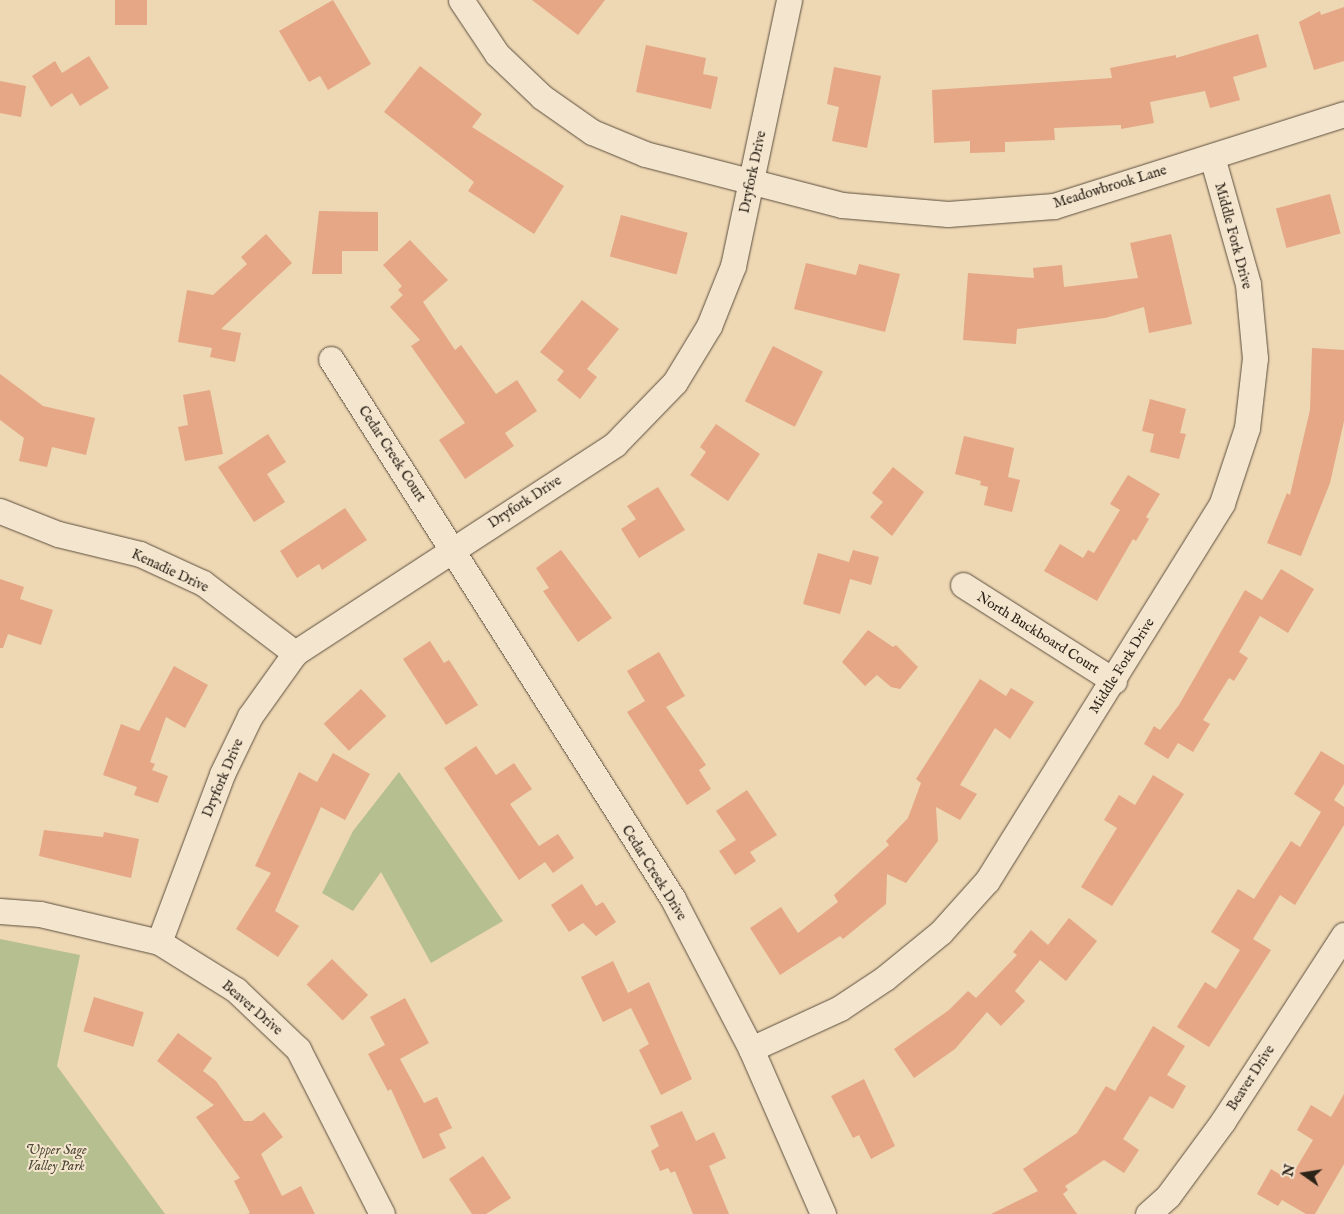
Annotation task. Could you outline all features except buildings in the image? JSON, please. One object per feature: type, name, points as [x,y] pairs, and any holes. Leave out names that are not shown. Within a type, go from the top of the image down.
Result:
[{"type":"street","name":"Meadowbrook Lane","points":[[461,0],[497,54],[542,97],[592,132],[645,154],[752,180],[842,205],[948,214],[1054,206],[1344,114]]},
{"type":"street","name":"Dryfork Drive","points":[[159,942],[226,766],[250,716],[295,653],[615,444],[675,382],[709,326],[733,266],[788,0]]},
{"type":"street","name":"Middle Fork Drive","points":[[751,1049],[840,1008],[885,978],[941,932],[987,882],[1114,681],[1222,503],[1247,428],[1255,358],[1248,284],[1212,157]]},
{"type":"street","name":"Cedar Creek Court","points":[[331,359],[452,549]]},
{"type":"street","name":"Kenadie Drive","points":[[0,511],[58,534],[140,554],[203,583],[295,653]]},
{"type":"street","name":"Cedar Creek Drive","points":[[452,549],[585,766],[673,899],[751,1049],[823,1214]]},
{"type":"street","name":"North Buckboard Court","points":[[962,585],[1114,681]]},
{"type":"street","name":"Beaver Drive","points":[[0,911],[40,914],[159,942],[236,990],[298,1049],[382,1214]]},
{"type":"street","name":"Beaver Drive","points":[[1148,1214],[1168,1196],[1223,1121],[1344,935]]},
{"type":"green space","points":[[399,772],[503,921],[431,963],[381,872],[353,911],[322,893],[353,831]]},
{"type":"green space","name":"Upper Sage Valley Park","points":[[0,939],[80,955],[57,1066],[165,1214],[0,1214]]}]
